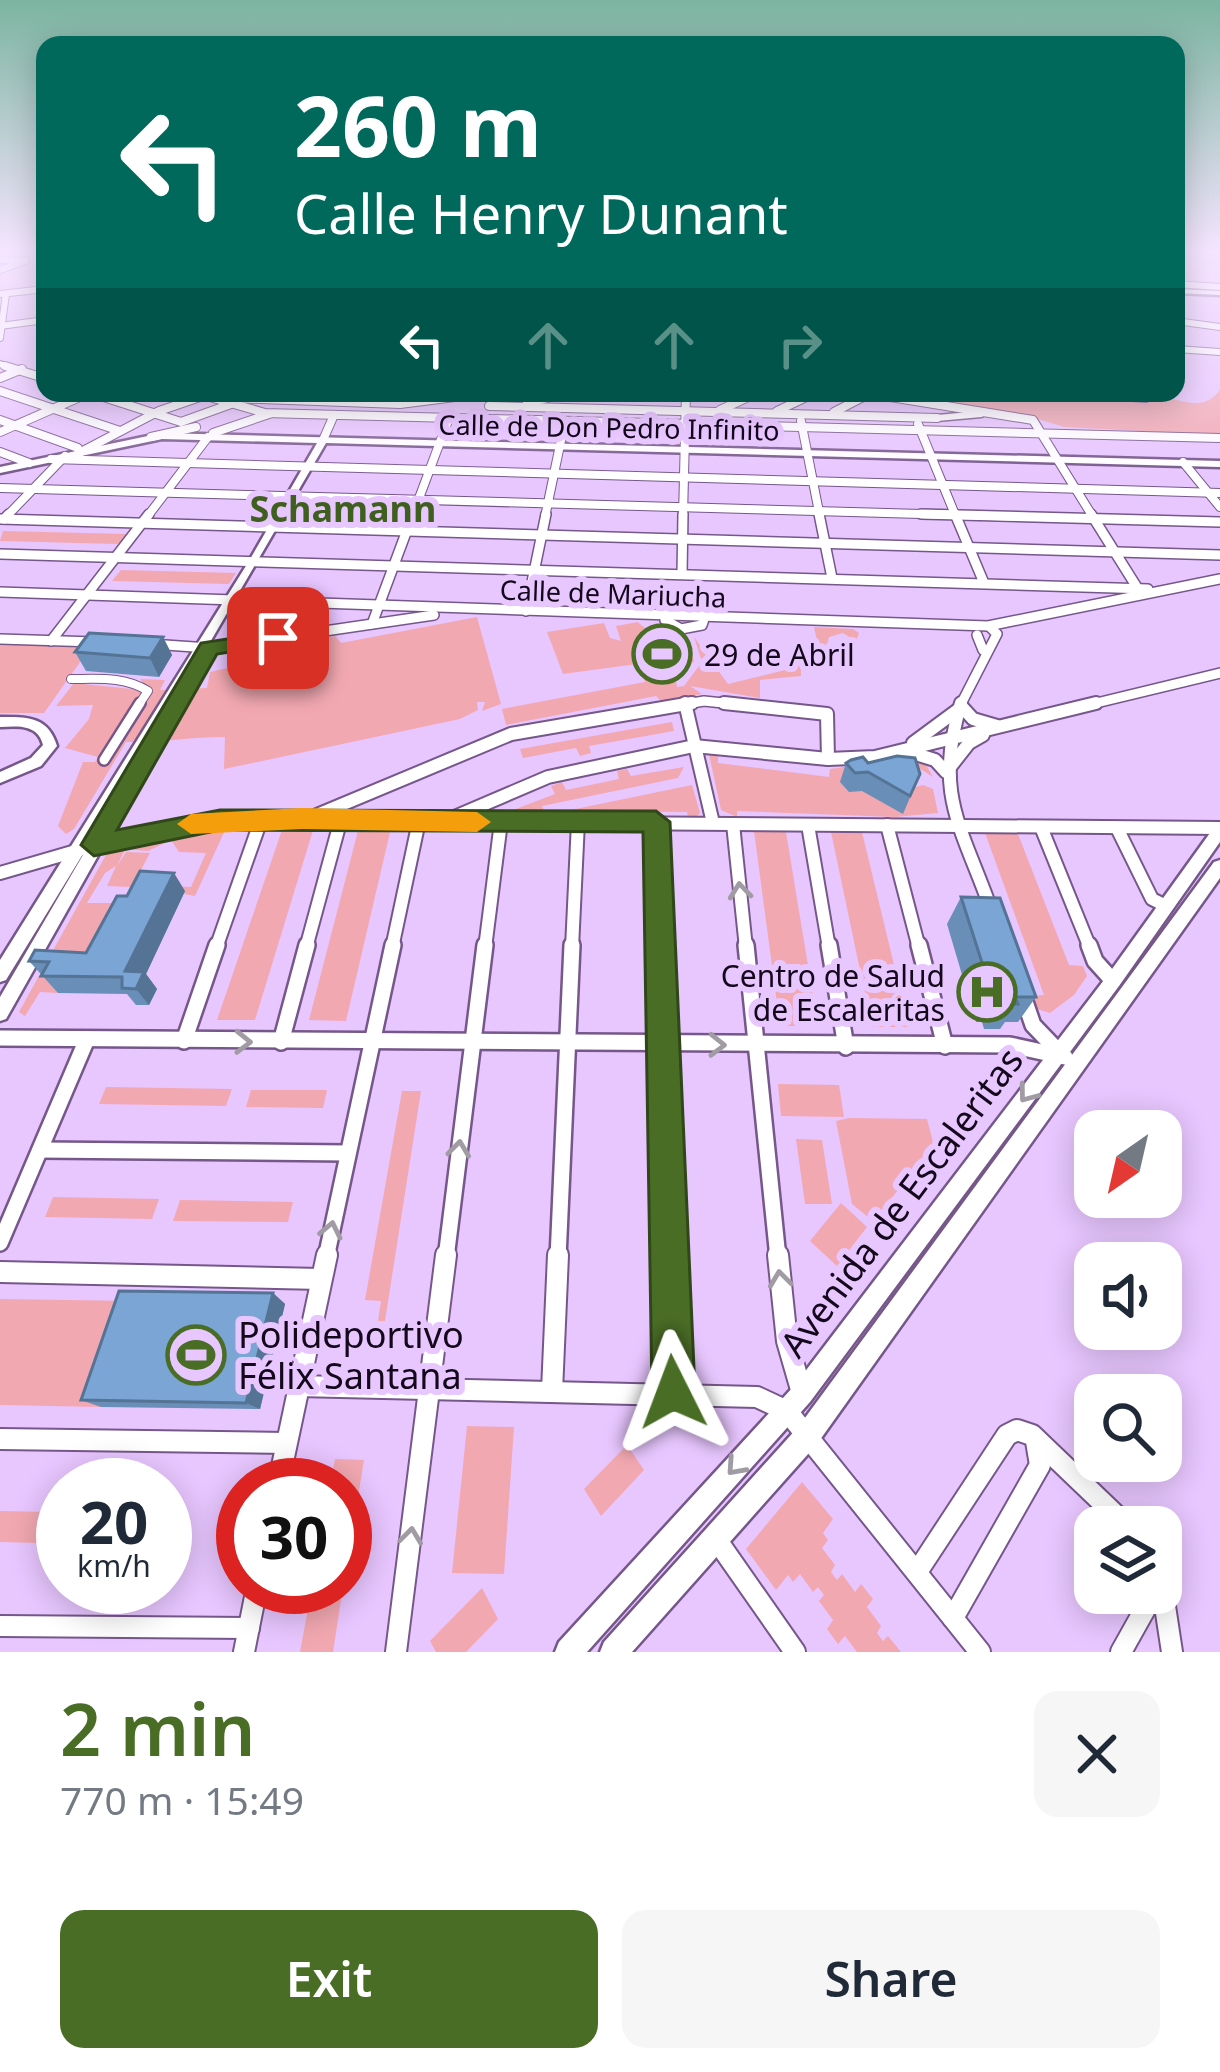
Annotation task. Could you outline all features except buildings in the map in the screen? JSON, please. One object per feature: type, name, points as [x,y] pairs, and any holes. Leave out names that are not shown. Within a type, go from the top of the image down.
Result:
[{"type":"street","points":[[1185,350],[1220,352]]},
{"type":"street","points":[[0,364],[36,376]]},
{"type":"street","points":[[0,378],[36,364]]},
{"type":"street","points":[[0,391],[120,431]]},
{"type":"street","points":[[0,431],[69,402]]},
{"type":"street","points":[[119,402],[184,426]]},
{"type":"street","points":[[100,445],[185,402]]},
{"type":"street","points":[[226,402],[271,414],[1220,438]]},
{"type":"street","points":[[356,402],[416,402]]},
{"type":"street","points":[[524,406],[537,402]]},
{"type":"street","points":[[682,574],[686,402]]},
{"type":"street","points":[[714,412],[737,402]]},
{"type":"street","points":[[770,414],[795,402]]},
{"type":"street","points":[[827,415],[854,402]]},
{"type":"street","points":[[926,402],[1034,420],[1138,589]]},
{"type":"street","points":[[145,439],[232,404]]},
{"type":"street","points":[[489,406],[937,418],[977,417],[976,413],[1034,420]]},
{"type":"street","points":[[51,641],[213,436],[271,414]]},
{"type":"street","points":[[0,1013],[334,415]]},
{"type":"street","points":[[799,415],[832,578]]},
{"type":"street","points":[[915,417],[984,583]]},
{"type":"street","points":[[372,624],[449,418]]},
{"type":"street","points":[[0,420],[78,448],[2,520]]},
{"type":"street","points":[[526,611],[565,421]]},
{"type":"street","name":"Calle de Don Pedro Infinito","points":[[0,470],[66,458],[100,445],[145,439],[184,426],[213,436],[1220,465]]},
{"type":"street","points":[[3,456],[29,464]]},
{"type":"street","points":[[66,458],[1220,493]]},
{"type":"street","points":[[1183,462],[1220,507]]},
{"type":"street","points":[[0,488],[1220,522]]},
{"type":"street","points":[[2,520],[1220,555]]},
{"type":"street","points":[[0,554],[1168,590]]},
{"type":"street","name":"Calle de Mariucha","points":[[409,613],[526,611],[988,626],[1220,579]]},
{"type":"street","points":[[0,592],[379,606],[409,613]]},
{"type":"street","points":[[140,644],[205,644],[372,624],[409,613]]},
{"type":"street","points":[[947,625],[977,635],[983,650]]},
{"type":"street","points":[[977,635],[988,626],[997,634],[983,650],[951,739],[946,772],[952,816],[961,825],[996,922]]},
{"type":"street","points":[[0,639],[118,643]]},
{"type":"street","points":[[445,821],[548,777],[694,746],[852,760],[1220,673]]},
{"type":"street","points":[[71,679],[123,681],[148,691],[104,760]]},
{"type":"street","points":[[302,818],[490,739],[704,701],[827,713],[828,759]]},
{"type":"street","points":[[685,704],[713,823]]},
{"type":"street","points":[[962,707],[973,719],[999,726]]},
{"type":"street","points":[[896,750],[918,742],[962,707]]},
{"type":"street","points":[[0,722],[38,724],[46,730],[50,746],[36,762],[0,778]]},
{"type":"street","points":[[946,772],[969,743],[999,726]]},
{"type":"street","points":[[0,975],[146,748]]},
{"type":"street","points":[[896,750],[923,754],[946,772]]},
{"type":"street","points":[[0,873],[176,826],[302,818],[1220,829]]},
{"type":"street","points":[[184,1040],[261,820]]},
{"type":"street","points":[[281,1042],[340,820]]},
{"type":"street","points":[[283,1458],[419,821]]},
{"type":"street","points":[[396,1652],[501,822]]},
{"type":"street","points":[[552,1391],[578,822]]},
{"type":"street","points":[[656,822],[673,1392]]},
{"type":"street","points":[[733,824],[795,1402],[808,1435],[980,1652]]},
{"type":"street","points":[[808,825],[846,1047]]},
{"type":"street","points":[[887,825],[945,1046]]},
{"type":"street","points":[[1041,827],[1095,962],[1114,981]]},
{"type":"street","points":[[1117,828],[1152,899],[1166,906]]},
{"type":"street","name":"Avenida de Escaleritas","points":[[619,1650],[808,1435],[1068,1059],[1114,981],[1220,829]]},
{"type":"street","name":"Avenida de Escaleritas","points":[[569,1652],[795,1402],[1220,866]]},
{"type":"street","points":[[1019,986],[1034,1025],[1068,1059]]},
{"type":"street","points":[[0,1038],[1010,1045],[1068,1059]]},
{"type":"street","points":[[0,1243],[87,1039]]},
{"type":"street","points":[[40,1150],[347,1153]]},
{"type":"street","points":[[0,1273],[321,1279]]},
{"type":"street","points":[[298,1386],[673,1392],[795,1402]]},
{"type":"street","points":[[917,1572],[1007,1435],[1018,1430],[1032,1435],[1106,1506]]},
{"type":"street","points":[[953,1618],[1040,1466],[1032,1435]]},
{"type":"street","points":[[0,1438],[286,1443]]},
{"type":"street","points":[[716,1538],[795,1652]]},
{"type":"street","points":[[244,1652],[252,1614]]},
{"type":"street","points":[[1121,1652],[1142,1614]]},
{"type":"street","points":[[1166,1614],[1172,1652]]},
{"type":"street","points":[[0,1626],[249,1628]]},
{"type":"shaded area","points":[[1220,390],[1220,435],[1064,427],[939,402],[1194,403]]},
{"type":"shaded area","points":[[3,531],[127,534],[118,544],[0,541]]},
{"type":"shaded area","points":[[121,570],[236,573],[229,584],[112,581]]},
{"type":"shaded area","points":[[477,617],[501,704],[482,711],[485,702],[477,702],[478,710],[460,719],[224,769],[225,737],[126,742],[74,829],[66,834],[58,826],[83,762],[95,762],[98,757],[65,748],[89,719],[93,705],[56,706],[74,683],[151,691],[140,679],[165,680],[160,690],[207,688],[210,672],[289,654],[289,644],[335,636],[341,643]]},
{"type":"shaded area","points":[[638,622],[689,647],[694,661],[676,681],[677,687],[684,686],[702,662],[694,637],[728,684],[789,669],[790,653],[819,650],[814,627],[859,633],[856,641],[843,633],[829,637],[826,649],[801,667],[801,676],[760,680],[760,698],[690,686],[702,694],[661,701],[656,696],[506,725],[502,709],[645,682],[637,664],[563,674],[547,632],[604,623],[610,638],[621,641],[616,626]]},
{"type":"shaded area","points":[[0,644],[90,648],[44,713],[0,713]]},
{"type":"shaded area","points":[[672,722],[674,731],[589,746],[591,753],[580,756],[576,748],[523,758],[520,749]]},
{"type":"shaded area","points":[[709,754],[718,755],[718,763],[829,777],[830,769],[907,758],[924,761],[933,777],[914,765],[912,788],[933,789],[938,813],[895,817],[737,811],[737,817],[721,810]]},
{"type":"shaded area","points":[[684,767],[678,778],[542,806],[545,813],[556,813],[692,785],[700,813],[695,818],[687,812],[588,811],[572,817],[503,814],[555,794],[551,786],[562,782],[566,790],[619,779],[617,771],[627,769],[631,776]]},
{"type":"shaded area","points":[[283,827],[314,827],[255,1020],[217,1020]]},
{"type":"shaded area","points":[[359,827],[391,828],[346,1021],[309,1020]]},
{"type":"shaded area","points":[[226,828],[195,896],[140,885],[191,887],[206,853],[179,852],[171,840],[148,851],[125,849],[117,866],[126,852],[150,853],[132,887],[107,886],[116,866],[105,873],[87,903],[129,903],[58,993],[40,992],[25,1016],[19,1012],[107,853],[152,838]]},
{"type":"shaded area","points":[[754,831],[786,832],[818,1026],[780,1026]]},
{"type":"shaded area","points":[[831,832],[862,832],[909,1027],[872,1027]]},
{"type":"shaded area","points":[[985,833],[1018,834],[1069,965],[1083,966],[1087,976],[1074,995],[1050,1013],[1037,1009],[1031,996],[1044,995]]},
{"type":"shaded area","points":[[778,1084],[839,1085],[844,1117],[781,1116]]},
{"type":"shaded area","points":[[106,1087],[232,1089],[226,1106],[99,1104]]},
{"type":"shaded area","points":[[251,1090],[327,1090],[323,1108],[246,1107]]},
{"type":"shaded area","points":[[402,1091],[421,1091],[385,1321],[378,1321],[381,1301],[365,1300]]},
{"type":"shaded area","points":[[927,1119],[934,1146],[929,1153],[941,1164],[913,1201],[899,1189],[873,1221],[852,1204],[836,1121]]},
{"type":"shaded area","points":[[796,1139],[822,1140],[832,1204],[805,1204]]},
{"type":"shaded area","points":[[53,1197],[159,1199],[152,1219],[45,1217]]},
{"type":"shaded area","points":[[180,1200],[293,1202],[288,1222],[173,1221]]},
{"type":"shaded area","points":[[841,1203],[867,1227],[837,1266],[810,1241]]},
{"type":"shaded area","points":[[0,1299],[136,1301],[101,1407],[0,1405]]},
{"type":"shaded area","points":[[467,1426],[514,1427],[504,1574],[452,1573]]},
{"type":"shaded area","points":[[627,1445],[644,1470],[601,1516],[584,1489]]},
{"type":"shaded area","points":[[802,1482],[833,1519],[823,1533],[828,1540],[822,1548],[835,1565],[831,1572],[837,1580],[842,1574],[855,1592],[861,1584],[873,1599],[867,1607],[881,1626],[877,1633],[883,1641],[888,1636],[901,1652],[857,1652],[845,1636],[838,1644],[827,1629],[833,1620],[819,1601],[824,1595],[818,1587],[813,1592],[800,1574],[793,1582],[788,1575],[776,1590],[746,1549]]},
{"type":"shaded area","points":[[0,1511],[36,1512],[36,1543],[0,1542]]},
{"type":"shaded area","points":[[482,1588],[498,1619],[466,1652],[436,1652],[430,1641]]},
{"type":"shaded area","points":[[307,1614],[339,1614],[333,1652],[300,1652]]},
{"type":"slow traffic","points":[[191,824],[302,818],[477,822]]},
{"type":"place","name":"29 de Abril","points":[[662,654]]},
{"type":"place","name":"Centro de Salud de Escaleritas","points":[[987,992]]},
{"type":"place","name":"Polideportivo Félix Santana","points":[[196,1355]]},
{"type":"district","name":"Schamann","points":[[343,508]]},
{"type":"route","points":[[278,638],[209,648],[94,845],[220,820],[656,822],[673,1392]]}]
